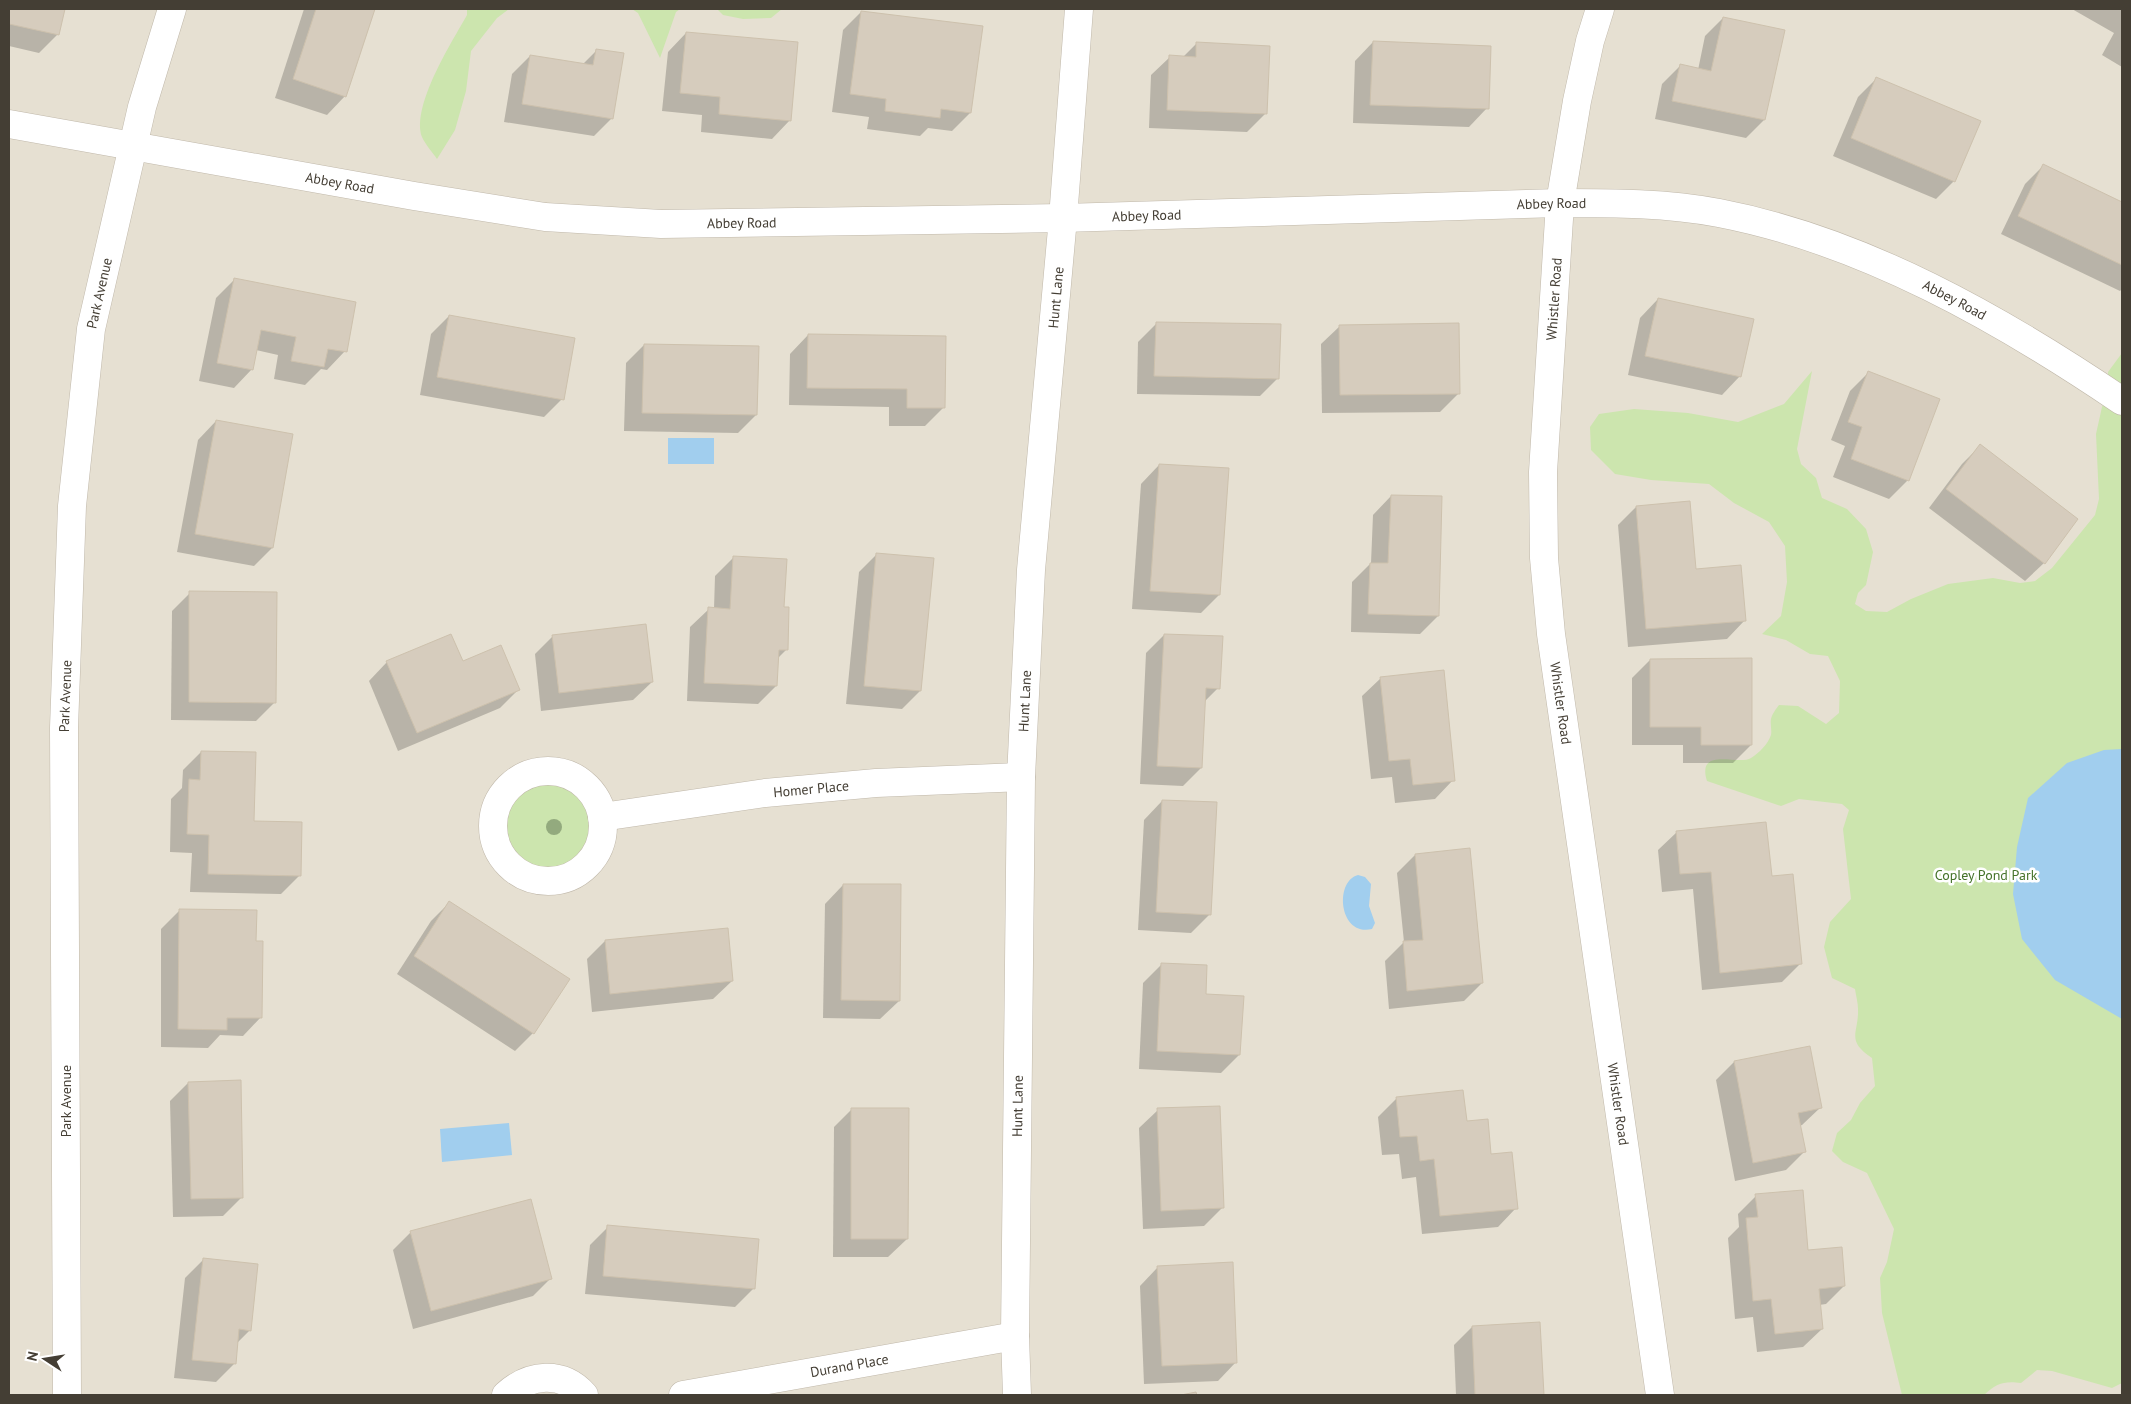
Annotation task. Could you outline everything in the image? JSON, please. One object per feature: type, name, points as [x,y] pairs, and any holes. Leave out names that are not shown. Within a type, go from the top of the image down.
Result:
[{"type":"street","name":"Park Avenue","points":[[67,1395],[64,728],[72,506],[91,329],[132,146],[152,69],[172,9]]},
{"type":"street","name":"Hunt Lane","points":[[1017,1395],[1015,1336],[1022,777],[1031,570],[1063,218],[1079,9]]},
{"type":"street","name":"Whistler Road","points":[[1600,9],[1590,41],[1577,101],[1560,203],[1543,472],[1543,541],[1552,644],[1660,1395]]},
{"type":"street","name":"Abbey Road","points":[[9,124],[545,217],[661,224],[1063,218],[1560,203],[1624,203],[1670,206],[1718,213],[1786,229],[1856,254],[1929,286],[2014,333],[2122,401]]},
{"type":"street","points":[[538,771],[556,771],[573,776],[586,786],[597,801],[602,817],[602,836],[596,854],[583,869],[566,878],[548,882],[529,878],[513,869],[500,854],[494,837],[493,819],[498,802],[508,788],[522,777],[538,771]]},
{"type":"street","name":"Homer Place","points":[[602,817],[765,793],[848,785],[1022,777]]},
{"type":"street","name":"Durand Place","points":[[683,1395],[1015,1336]]},
{"type":"street","points":[[506,1395],[516,1386],[531,1379],[547,1377],[564,1380],[578,1388],[584,1395]]},
{"type":"shaded area","points":[[9,9],[2122,9],[2122,1395],[9,1395]]},
{"type":"green space","points":[[467,9],[509,9],[497,18],[471,51],[466,91],[455,130],[437,159],[422,137],[420,124],[422,109],[435,74],[467,15]]},
{"type":"green space","points":[[632,9],[680,9],[676,12],[660,58],[638,13]]},
{"type":"green space","points":[[717,9],[782,9],[771,18],[743,19],[723,15]]},
{"type":"green space","name":"Copley Pond Park","points":[[2122,353],[2122,1383],[2112,1388],[2052,1371],[2037,1370],[2021,1383],[2010,1382],[2001,1384],[1984,1395],[1902,1395],[1882,1313],[1880,1278],[1887,1262],[1894,1229],[1867,1173],[1843,1162],[1832,1151],[1837,1133],[1851,1120],[1860,1103],[1875,1086],[1872,1058],[1864,1052],[1856,1041],[1858,1009],[1855,989],[1832,978],[1824,947],[1830,922],[1851,899],[1843,829],[1849,810],[1842,804],[1799,799],[1781,806],[1707,781],[1705,770],[1713,760],[1745,760],[1757,754],[1770,738],[1772,717],[1779,705],[1798,706],[1826,724],[1839,713],[1840,681],[1828,656],[1810,654],[1786,640],[1762,634],[1781,616],[1787,582],[1785,546],[1769,522],[1734,503],[1709,484],[1651,480],[1615,474],[1591,450],[1590,427],[1599,414],[1634,409],[1688,413],[1738,422],[1784,404],[1812,371],[1797,449],[1801,464],[1816,478],[1822,498],[1847,509],[1866,529],[1873,552],[1866,585],[1858,593],[1855,604],[1866,611],[1887,612],[1911,599],[1948,584],[1993,578],[2020,583],[2035,581],[2052,568],[2095,515],[2099,499],[2096,434],[2102,407],[2108,392],[2108,372]]},
{"type":"green space","points":[[548,771],[569,775],[587,787],[599,805],[603,826],[599,847],[587,865],[569,877],[548,881],[527,877],[509,865],[497,847],[493,826],[497,805],[509,787],[527,775]]},
{"type":"water","points":[[668,438],[714,438],[714,464],[668,464]]},
{"type":"water","points":[[2122,749],[2122,1019],[2055,980],[2022,939],[2013,894],[2017,847],[2028,798],[2067,763],[2104,750]]},
{"type":"water","points":[[1358,875],[1365,877],[1371,884],[1369,906],[1375,923],[1372,929],[1361,929],[1353,925],[1347,917],[1344,907],[1345,887],[1350,879]]},
{"type":"water","points":[[509,1123],[512,1155],[442,1162],[440,1129]]},
{"type":"building","points":[[9,9],[65,9],[59,35],[9,24]]},
{"type":"building","points":[[316,9],[375,9],[346,97],[293,79]]},
{"type":"building","points":[[861,11],[983,26],[971,113],[941,109],[940,118],[885,111],[886,99],[850,94]]},
{"type":"building","points":[[1723,17],[1785,30],[1765,120],[1672,101],[1680,64],[1711,71]]},
{"type":"building","points":[[686,32],[798,42],[791,121],[719,114],[720,97],[680,93]]},
{"type":"building","points":[[1373,41],[1491,46],[1489,109],[1370,105]]},
{"type":"building","points":[[1196,42],[1270,46],[1267,114],[1167,110],[1169,55],[1196,57]]},
{"type":"building","points":[[596,49],[624,53],[613,119],[522,104],[530,55],[593,65]]},
{"type":"building","points":[[1876,77],[1981,121],[1955,182],[1851,138]]},
{"type":"building","points":[[2043,164],[2122,202],[2122,265],[2018,216]]},
{"type":"building","points":[[234,278],[356,302],[347,352],[328,349],[324,367],[291,361],[296,337],[261,330],[253,370],[217,363]]},
{"type":"building","points":[[1658,298],[1754,319],[1741,377],[1645,356]]},
{"type":"building","points":[[449,315],[575,338],[564,400],[437,377]]},
{"type":"building","points":[[1156,322],[1281,324],[1279,379],[1154,376]]},
{"type":"building","points":[[1459,323],[1460,394],[1340,395],[1339,325]]},
{"type":"building","points":[[808,334],[946,336],[945,408],[907,408],[907,389],[807,388]]},
{"type":"building","points":[[644,344],[759,346],[757,415],[642,413]]},
{"type":"building","points":[[1868,371],[1940,399],[1909,481],[1851,459],[1862,427],[1848,422]]},
{"type":"building","points":[[216,420],[293,434],[273,548],[195,534]]},
{"type":"building","points":[[1980,444],[2078,519],[2045,564],[1946,489]]},
{"type":"building","points":[[1159,464],[1229,468],[1220,595],[1150,591]]},
{"type":"building","points":[[1391,495],[1442,496],[1439,616],[1368,614],[1370,563],[1388,563]]},
{"type":"building","points":[[1690,501],[1696,569],[1741,565],[1746,621],[1646,629],[1636,506]]},
{"type":"building","points":[[876,553],[934,558],[921,691],[864,686]]},
{"type":"building","points":[[733,556],[787,559],[784,607],[789,607],[788,650],[779,650],[777,686],[704,683],[708,607],[730,609]]},
{"type":"building","points":[[189,591],[277,592],[276,703],[189,702]]},
{"type":"building","points":[[646,624],[653,682],[559,693],[552,635]]},
{"type":"building","points":[[451,634],[463,661],[501,645],[520,690],[417,733],[386,661]]},
{"type":"building","points":[[1164,634],[1223,636],[1220,689],[1206,688],[1202,768],[1157,766]]},
{"type":"building","points":[[1752,658],[1752,745],[1701,745],[1701,727],[1650,727],[1650,659]]},
{"type":"building","points":[[1444,670],[1455,781],[1413,785],[1410,759],[1389,761],[1380,677]]},
{"type":"building","points":[[201,751],[256,752],[254,821],[302,822],[301,876],[208,874],[209,835],[187,834],[189,779],[200,780]]},
{"type":"building","points":[[1162,800],[1217,802],[1211,915],[1156,912]]},
{"type":"building","points":[[1766,822],[1772,876],[1793,874],[1802,964],[1720,973],[1711,872],[1680,874],[1676,831]]},
{"type":"building","points":[[1470,848],[1483,983],[1407,991],[1403,941],[1423,940],[1415,854]]},
{"type":"building","points":[[843,884],[901,884],[900,1001],[841,1000]]},
{"type":"building","points":[[449,901],[570,979],[534,1034],[414,956]]},
{"type":"building","points":[[179,909],[257,910],[256,941],[263,941],[262,1018],[227,1018],[227,1030],[178,1029]]},
{"type":"building","points":[[728,928],[733,981],[610,994],[605,940]]},
{"type":"building","points":[[1161,963],[1207,965],[1206,994],[1244,996],[1240,1055],[1157,1051]]},
{"type":"building","points":[[1810,1046],[1822,1108],[1798,1113],[1806,1152],[1753,1163],[1734,1061]]},
{"type":"building","points":[[241,1080],[243,1198],[191,1199],[188,1082]]},
{"type":"building","points":[[1463,1090],[1467,1121],[1488,1119],[1491,1154],[1512,1152],[1518,1209],[1440,1216],[1434,1159],[1420,1161],[1417,1136],[1400,1137],[1396,1097]]},
{"type":"building","points":[[1220,1106],[1224,1208],[1161,1211],[1157,1108]]},
{"type":"building","points":[[851,1108],[909,1108],[908,1239],[851,1239]]},
{"type":"building","points":[[1803,1190],[1808,1250],[1842,1247],[1845,1286],[1819,1289],[1823,1329],[1775,1334],[1771,1299],[1753,1301],[1746,1218],[1758,1217],[1755,1194]]},
{"type":"building","points":[[531,1199],[552,1279],[431,1311],[410,1231]]},
{"type":"building","points":[[607,1225],[759,1239],[755,1289],[603,1276]]},
{"type":"building","points":[[203,1258],[258,1264],[251,1331],[239,1329],[236,1364],[192,1360]]},
{"type":"building","points":[[1233,1262],[1237,1363],[1162,1366],[1157,1266]]},
{"type":"building","points":[[1540,1322],[1544,1395],[1475,1395],[1472,1326]]},
{"type":"building","points":[[1196,1392],[1197,1395],[1181,1395]]}]
